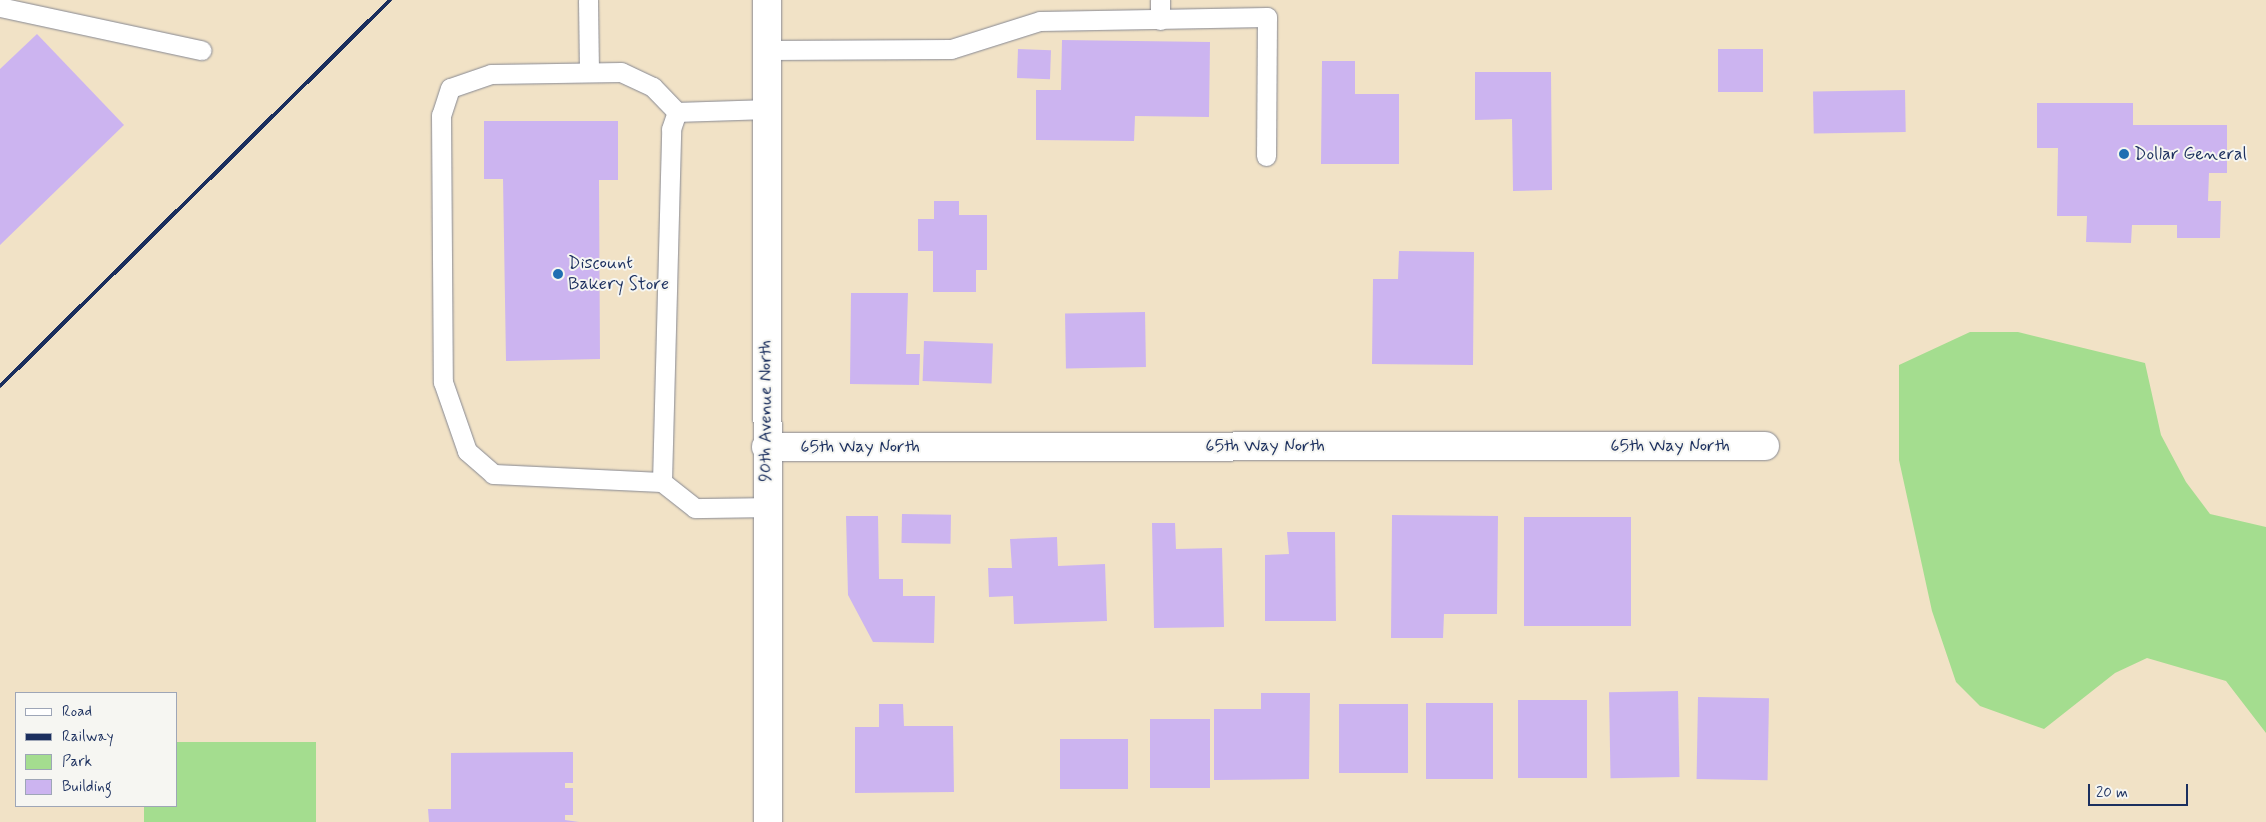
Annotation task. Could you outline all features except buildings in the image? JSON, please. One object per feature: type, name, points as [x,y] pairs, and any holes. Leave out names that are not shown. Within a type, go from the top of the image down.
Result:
[{"type":"street","name":"90th Avenue North","points":[[767,0],[766,507],[768,822]]},
{"type":"street","name":"65th Way North","points":[[766,447],[1765,446]]},
{"type":"lane","points":[[588,0],[589,70]]},
{"type":"lane","points":[[1160,0],[1160,20]]},
{"type":"lane","points":[[0,7],[201,50]]},
{"type":"lane","points":[[767,50],[951,49],[1040,21],[1267,17],[1266,156]]},
{"type":"lane","points":[[766,507],[695,508],[662,482],[493,474],[467,451],[443,382],[441,115],[450,88],[490,74],[589,70],[622,72],[653,87],[677,112],[767,109]]},
{"type":"lane","points":[[662,482],[672,129],[677,112]]},
{"type":"green space","points":[[1970,332],[2018,332],[2145,363],[2161,435],[2186,482],[2210,514],[2266,527],[2266,733],[2226,681],[2147,658],[2115,673],[2044,729],[1980,706],[1956,682],[1932,611],[1899,460],[1899,365]]},
{"type":"green space","points":[[178,742],[316,742],[316,822],[144,822],[144,807],[178,807]]},
{"type":"railway","points":[[0,386],[390,0]]},
{"type":"place","name":"Dollar General","points":[[2124,154]]},
{"type":"place","name":"Discount Bakery Store","points":[[558,274]]}]
